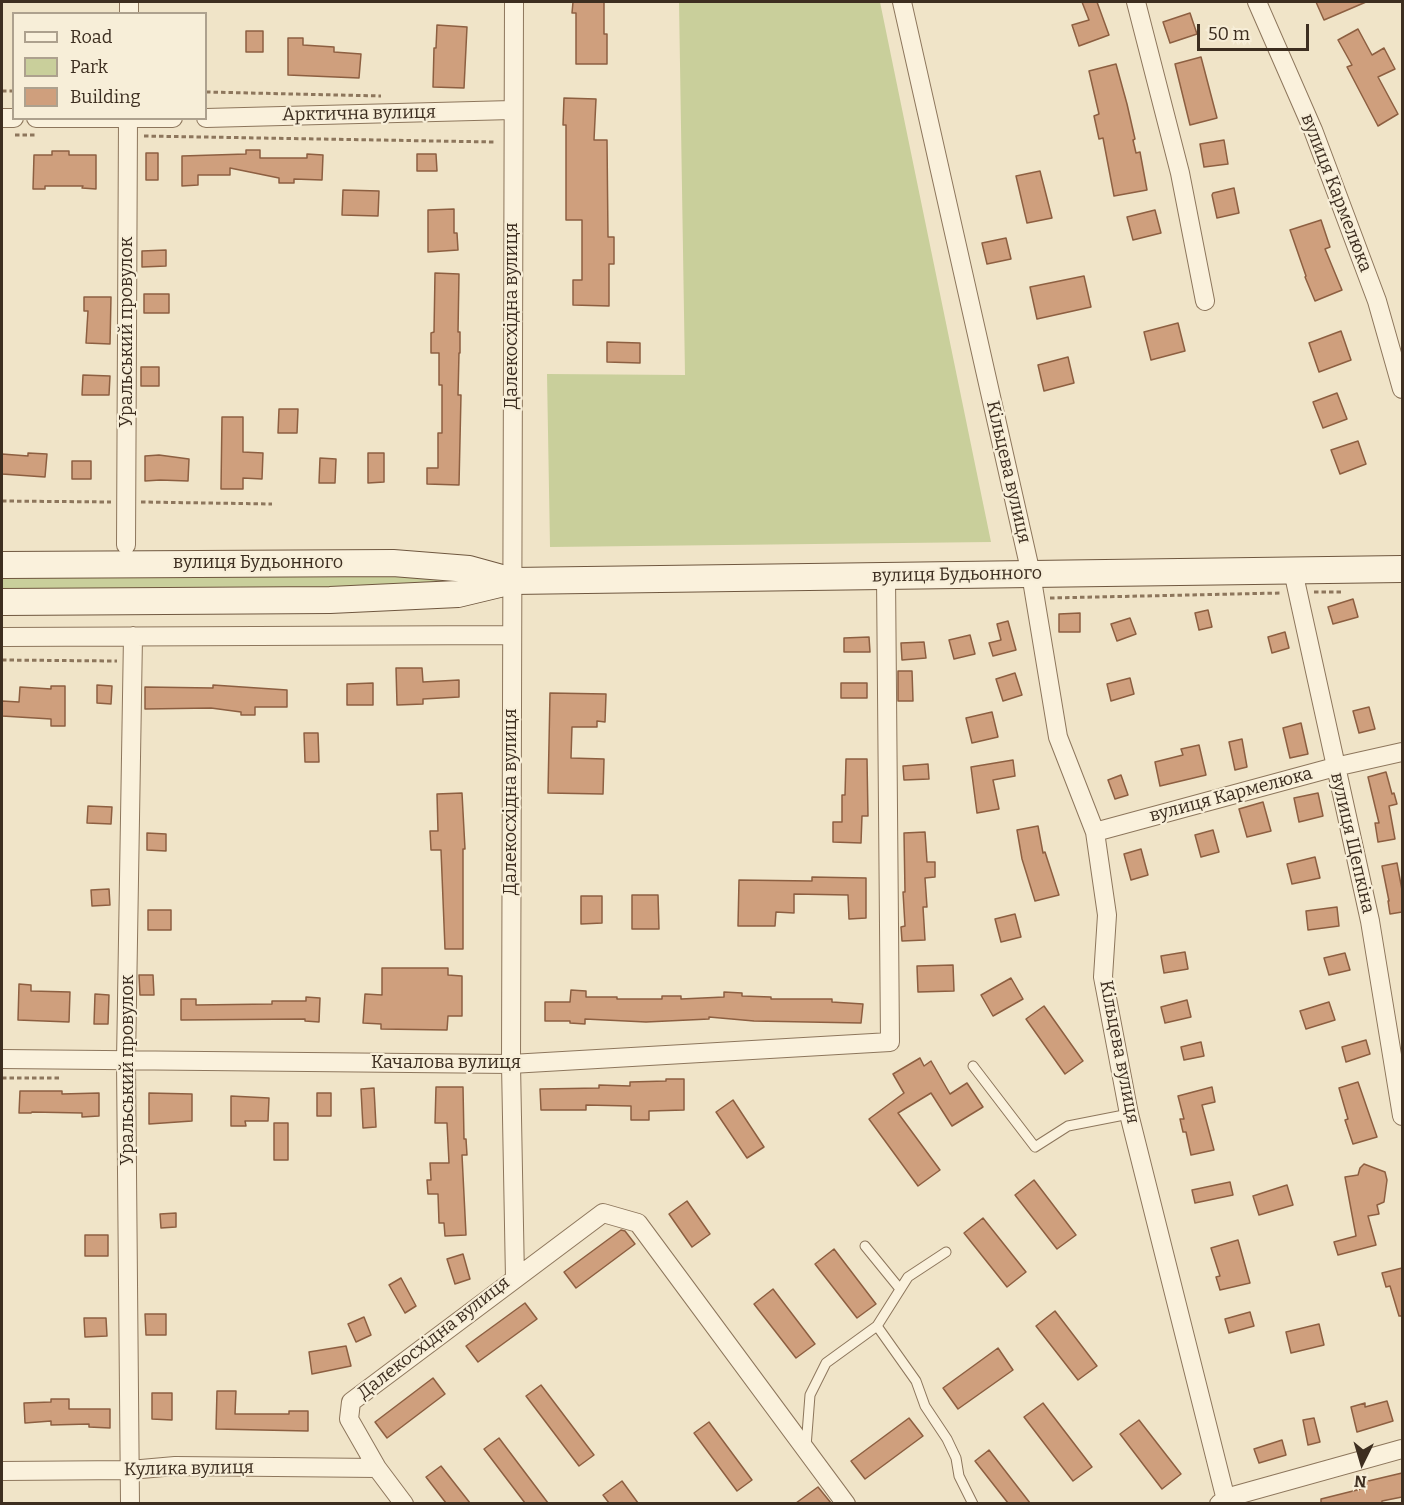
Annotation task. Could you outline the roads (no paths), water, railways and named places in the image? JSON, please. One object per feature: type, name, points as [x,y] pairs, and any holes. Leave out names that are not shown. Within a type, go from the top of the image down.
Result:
[{"type":"main road","name":"вулиця Будьонного","points":[[2,565],[393,563],[469,569],[512,581]]},
{"type":"main road","name":"вулиця Будьонного","points":[[2,602],[330,600],[458,594],[512,581],[886,576],[1033,586],[1296,582],[1402,569]]},
{"type":"street","name":"Далекосхідна вулиця","points":[[404,1503],[377,1468],[349,1419],[351,1402],[515,1279],[511,1064],[514,2]]},
{"type":"street","name":"Кільцева вулиця","points":[[902,2],[1033,586],[1058,737],[1095,832],[1107,915],[1103,977],[1129,1114],[1224,1502]]},
{"type":"street","points":[[1136,2],[1180,173],[1205,301]]},
{"type":"street","name":"вулиця Кармелюка","points":[[1257,2],[1313,130],[1377,301],[1402,389]]},
{"type":"street","name":"Арктична вулиця","points":[[207,118],[512,110]]},
{"type":"street","points":[[62,120],[128,125],[160,120]]},
{"type":"street","name":"Уральський провулок","points":[[126,545],[128,125]]},
{"type":"street","name":"Качалова вулиця","points":[[2,1059],[511,1064],[890,1042],[886,576]]},
{"type":"street","name":"вулиця Щепкіна","points":[[1296,582],[1370,921],[1402,1116]]},
{"type":"street","points":[[2,637],[512,635]]},
{"type":"street","name":"Уральський провулок","points":[[129,1503],[126,1060],[134,636]]},
{"type":"street","name":"вулиця Кармелюка","points":[[1095,832],[1335,766],[1402,752]]},
{"type":"street","points":[[515,1279],[603,1213],[638,1223],[846,1503]]},
{"type":"street","points":[[1224,1502],[1402,1449]]},
{"type":"street","name":"Кулика вулиця","points":[[2,1471],[130,1470],[174,1466],[377,1468]]},
{"type":"lane","points":[[973,1066],[1035,1147],[1068,1126],[1129,1114]]},
{"type":"lane","points":[[865,1246],[900,1289]]},
{"type":"lane","points":[[806,1450],[810,1395],[826,1364],[877,1326],[908,1277],[946,1252]]},
{"type":"lane","points":[[877,1326],[916,1381],[925,1406],[947,1439],[956,1458],[959,1476],[973,1503]]}]
